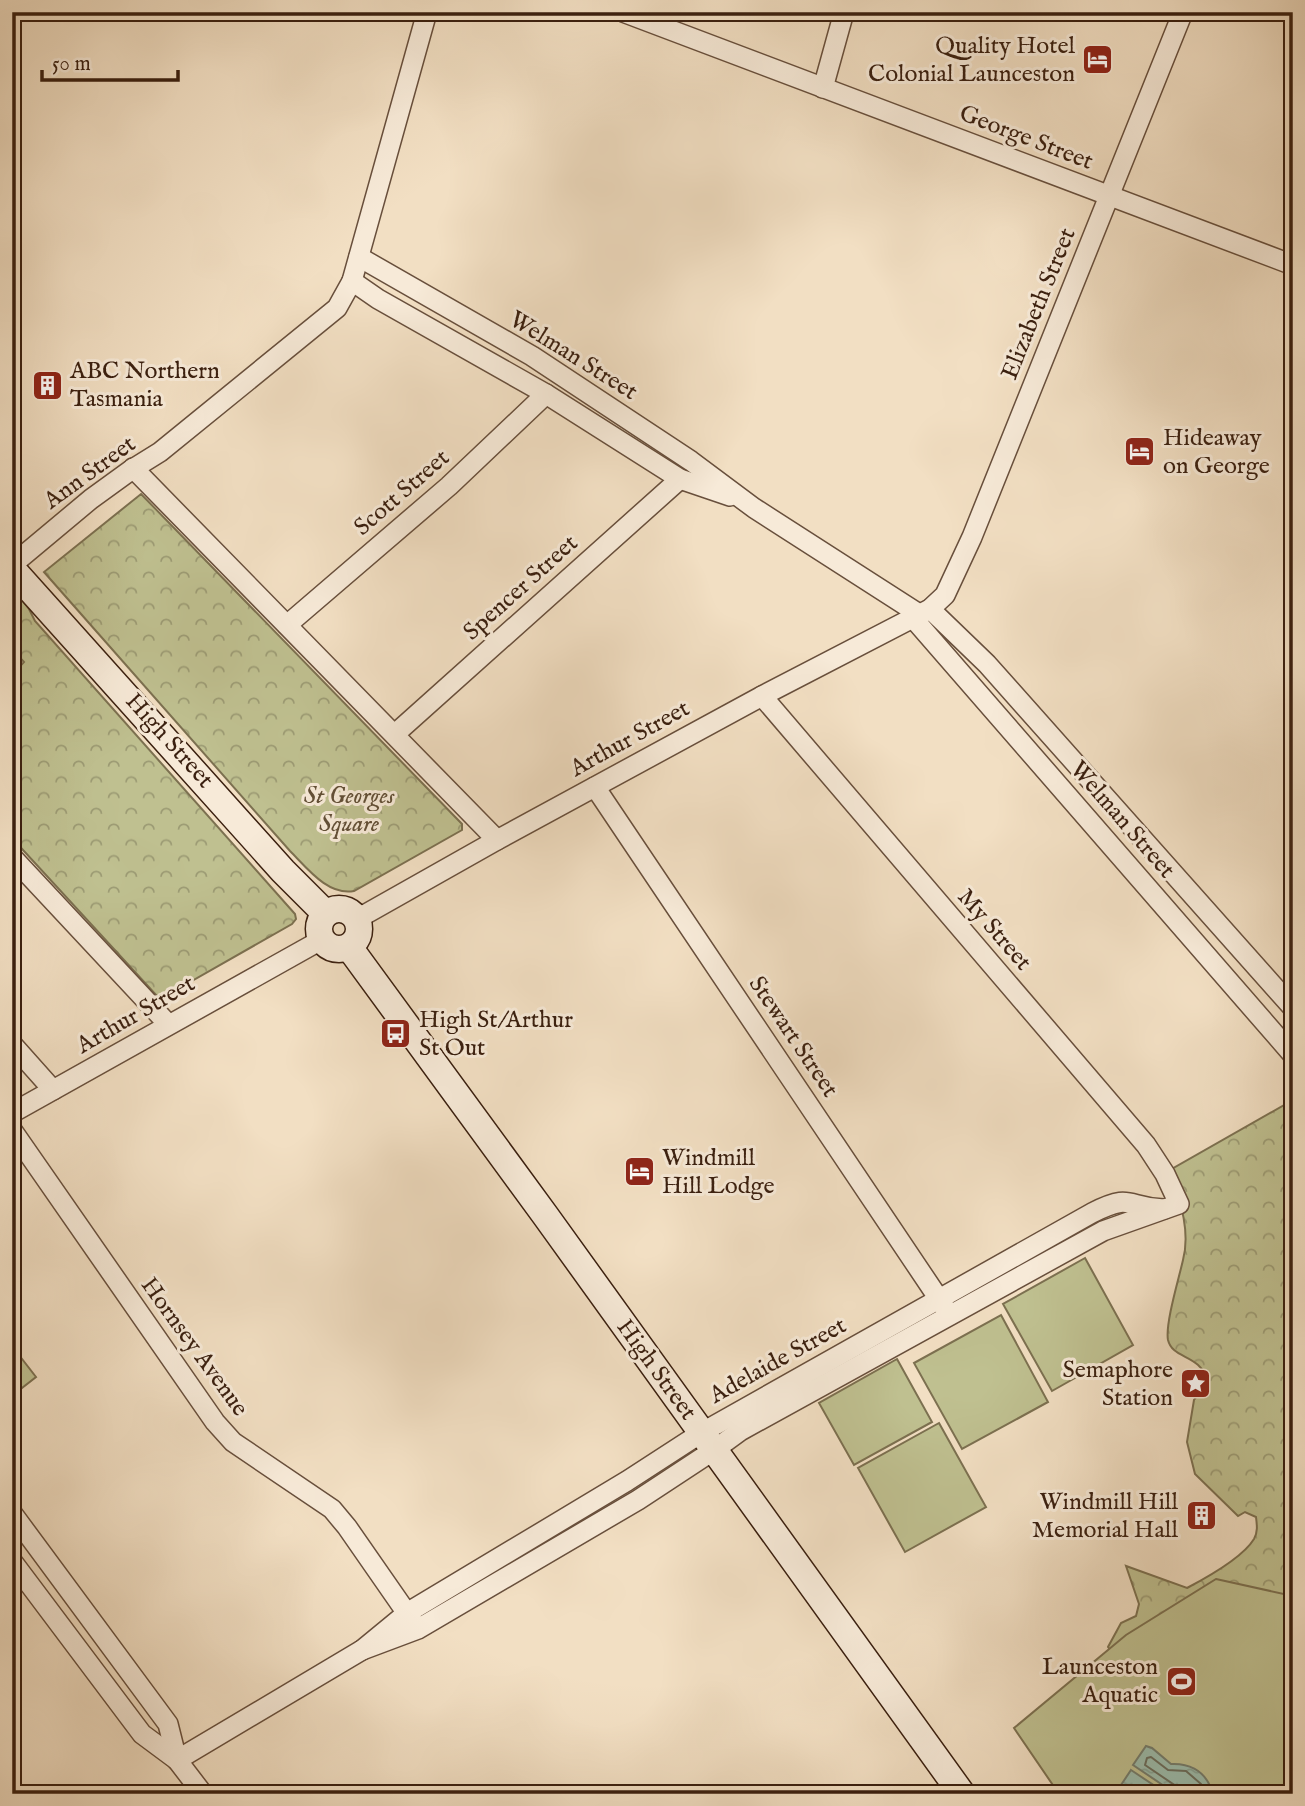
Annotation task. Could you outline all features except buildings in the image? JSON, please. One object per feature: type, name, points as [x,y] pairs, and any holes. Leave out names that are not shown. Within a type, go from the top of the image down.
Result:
[{"type":"main road","name":"High Street","points":[[12,567],[265,850],[326,913]]},
{"type":"main road","points":[[337,908],[343,909],[357,919],[359,932],[349,947],[337,950],[321,940],[318,929],[321,918],[326,913],[337,908]]},
{"type":"main road","name":"High Street","points":[[349,947],[960,1793]]},
{"type":"street","name":"Ann Street","points":[[12,567],[90,499],[160,452],[329,316],[345,296],[359,257],[427,12]]},
{"type":"street","name":"George Street","points":[[623,12],[1293,265]]},
{"type":"street","points":[[823,88],[844,12]]},
{"type":"street","name":"Elizabeth Street","points":[[921,614],[945,595],[972,537],[1183,12]]},
{"type":"street","name":"Welman Street","points":[[359,257],[532,356],[691,461],[754,508],[921,614],[987,664],[1293,1008]]},
{"type":"street","name":"Welman Street","points":[[352,281],[378,299],[546,394],[680,479],[754,508]]},
{"type":"street","name":"Scott Street","points":[[287,625],[449,486],[546,394]]},
{"type":"street","points":[[133,468],[497,840]]},
{"type":"street","name":"Spencer Street","points":[[395,734],[680,479]]},
{"type":"street","name":"Welman Street","points":[[921,614],[1293,1055]]},
{"type":"street","name":"Arthur Street","points":[[357,919],[761,696],[921,614]]},
{"type":"street","name":"My Street","points":[[761,696],[1146,1145],[1165,1174],[1171,1207]]},
{"type":"street","name":"Stewart Street","points":[[596,787],[944,1307]]},
{"type":"street","points":[[12,858],[168,1024]]},
{"type":"street","name":"Arthur Street","points":[[12,1113],[321,940]]},
{"type":"street","points":[[12,1044],[53,1090]]},
{"type":"street","name":"Hornsey Avenue","points":[[12,1130],[215,1422],[233,1442],[332,1509],[413,1621]]},
{"type":"street","name":"Adelaide Street","points":[[561,1533],[628,1481],[708,1441],[944,1307],[1019,1254],[1092,1213],[1122,1201],[1171,1207]]},
{"type":"street","name":"Adelaide Street","points":[[944,1307],[1029,1272],[1103,1231],[1171,1207]]},
{"type":"street","points":[[1092,1213],[1103,1231]]},
{"type":"street","points":[[1066,1228],[1076,1246]]},
{"type":"street","points":[[1019,1254],[1029,1272]]},
{"type":"street","name":"Adelaide Street","points":[[177,1760],[561,1533],[638,1500],[708,1441]]},
{"type":"street","points":[[628,1481],[638,1500]]},
{"type":"street","points":[[12,1513],[167,1724],[177,1760]]},
{"type":"street","points":[[12,1561],[142,1734],[177,1760],[203,1794]]},
{"type":"green space","name":"St Georges Square","points":[[141,494],[462,824],[462,830],[354,891],[335,889],[327,885],[290,851],[44,572]]},
{"type":"green space","name":"St Georges Square","points":[[18,595],[35,621],[295,914],[296,919],[292,924],[162,998],[157,996],[12,838],[12,675],[24,662],[12,649],[12,596]]},
{"type":"green space","points":[[1293,1100],[1293,1598],[1118,1660],[1108,1647],[1121,1623],[1136,1616],[1139,1604],[1126,1566],[1187,1588],[1242,1553],[1257,1531],[1256,1517],[1245,1512],[1238,1516],[1195,1474],[1187,1442],[1194,1400],[1208,1381],[1199,1366],[1175,1351],[1168,1340],[1170,1312],[1186,1237],[1183,1214],[1170,1170]]},
{"type":"green space","points":[[1085,1258],[1133,1345],[1052,1391],[1003,1304]]},
{"type":"green space","points":[[1001,1315],[1048,1402],[962,1449],[914,1363]]},
{"type":"green space","points":[[12,1346],[36,1377],[13,1395],[12,1395]]},
{"type":"green space","points":[[897,1359],[932,1422],[854,1465],[819,1403]]},
{"type":"green space","points":[[939,1423],[986,1507],[905,1552],[858,1468]]},
{"type":"green space","name":"Launceston Aquatic","points":[[1216,1579],[1293,1596],[1293,1794],[1059,1794],[1014,1728],[1126,1635]]},
{"type":"water","points":[[1146,1746],[1171,1764],[1189,1766],[1199,1772],[1210,1786],[1206,1794],[1176,1794],[1133,1765]]},
{"type":"water","points":[[1131,1770],[1167,1794],[1115,1794]]},
{"type":"place","name":"Quality Hotel Colonial Launceston","points":[[1098,60]]},
{"type":"place","name":"ABC Northern Tasmania","points":[[47,385]]},
{"type":"place","name":"Hideaway on George","points":[[1140,452]]},
{"type":"place","name":"High St/Arthur St Out","points":[[396,1034]]},
{"type":"place","name":"Windmill Hill Lodge","points":[[639,1172]]},
{"type":"place","name":"Semaphore Station","points":[[1196,1384]]},
{"type":"place","name":"Windmill Hill Memorial Hall","points":[[1201,1516]]},
{"type":"place","name":"Launceston Aquatic","points":[[1181,1681]]}]
